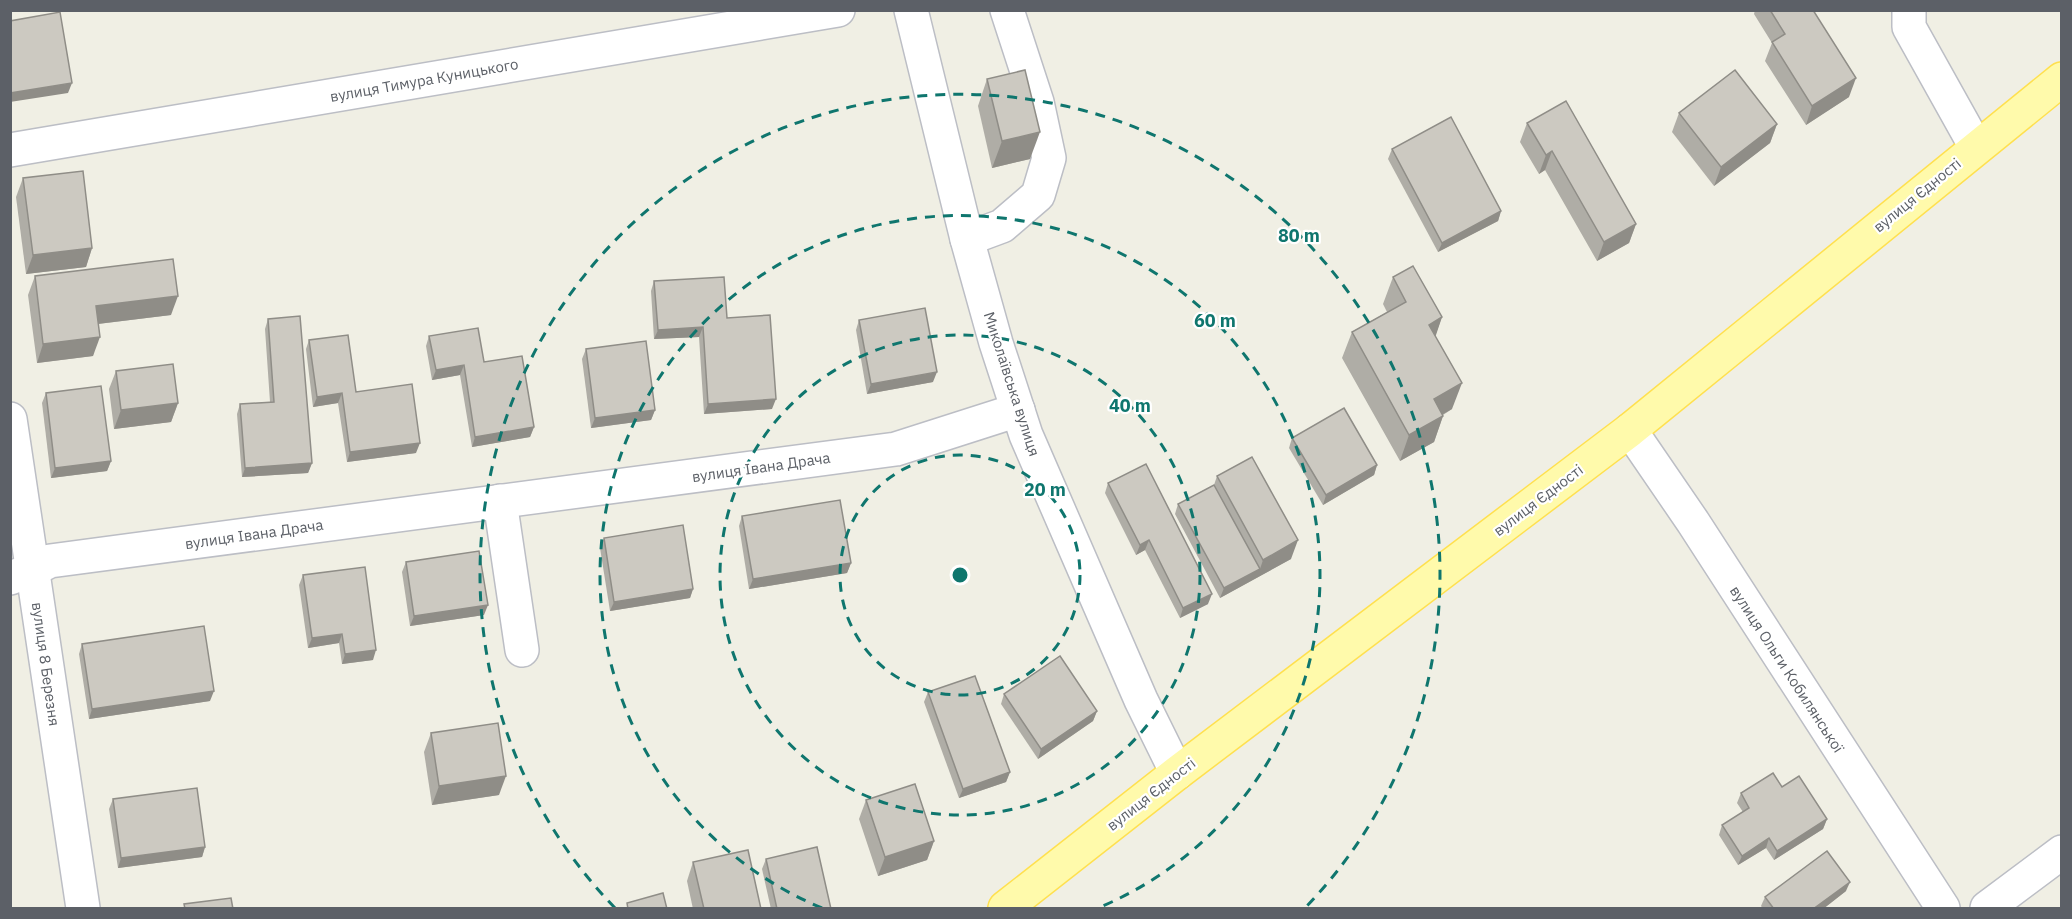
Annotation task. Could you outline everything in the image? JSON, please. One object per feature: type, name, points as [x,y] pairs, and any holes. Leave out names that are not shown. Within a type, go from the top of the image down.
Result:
[{"type":"main road","name":"вулиця Єдності","points":[[1005,909],[1177,773],[1630,430],[2061,79]]},
{"type":"street","name":"вулиця Тимура Куницького","points":[[10,150],[838,10]]},
{"type":"street","name":"Миколаївська вулиця","points":[[911,10],[996,343],[1026,435],[1141,700],[1177,773]]},
{"type":"street","points":[[968,239],[1002,226],[1038,195],[1049,158],[1037,102],[1007,10]]},
{"type":"street","points":[[1909,10],[1909,27],[1976,147]]},
{"type":"street","name":"вулиця Івана Драча","points":[[21,574],[50,561],[896,449],[1018,410]]},
{"type":"street","name":"вулиця 8 Березня","points":[[10,419],[21,574],[83,909]]},
{"type":"street","name":"вулиця Ольги Кобилянської","points":[[1630,430],[1693,522],[1943,909]]},
{"type":"street","points":[[500,501],[522,650]]},
{"type":"street","points":[[1987,909],[2061,852]]},
{"type":"building","points":[[1770,10],[1813,10],[1856,78],[1812,106],[1772,42],[1785,34]]},
{"type":"building","points":[[60,12],[72,83],[10,93],[10,21]]},
{"type":"building","points":[[1025,70],[1040,132],[1002,141],[987,79]]},
{"type":"building","points":[[1735,70],[1777,124],[1721,167],[1679,113]]},
{"type":"building","points":[[1566,101],[1636,224],[1604,242],[1552,151],[1546,155],[1527,123]]},
{"type":"building","points":[[1451,117],[1501,211],[1442,243],[1392,149]]},
{"type":"building","points":[[83,171],[92,248],[33,255],[23,178]]},
{"type":"building","points":[[173,259],[178,296],[96,306],[100,337],[43,344],[35,276]]},
{"type":"building","points":[[1413,266],[1442,317],[1429,325],[1462,383],[1434,399],[1443,416],[1409,435],[1352,332],[1406,302],[1393,277]]},
{"type":"building","points":[[724,277],[727,318],[770,315],[776,399],[708,404],[703,327],[658,330],[654,281]]},
{"type":"building","points":[[925,308],[937,372],[871,384],[859,320]]},
{"type":"building","points":[[300,316],[312,463],[245,468],[240,404],[274,402],[268,319]]},
{"type":"building","points":[[478,328],[484,362],[522,356],[534,427],[475,437],[464,365],[436,370],[429,336]]},
{"type":"building","points":[[348,335],[356,392],[412,384],[420,443],[350,452],[342,393],[317,397],[309,340]]},
{"type":"building","points":[[646,341],[655,410],[595,418],[586,349]]},
{"type":"building","points":[[173,364],[178,403],[121,410],[116,371]]},
{"type":"building","points":[[101,386],[111,461],[55,468],[46,393]]},
{"type":"building","points":[[1344,408],[1377,465],[1326,495],[1292,438]]},
{"type":"building","points":[[1252,457],[1298,540],[1263,560],[1217,476]]},
{"type":"building","points":[[1146,464],[1212,594],[1183,608],[1149,540],[1140,545],[1108,483]]},
{"type":"building","points":[[1214,485],[1260,569],[1224,588],[1178,504]]},
{"type":"building","points":[[840,500],[851,563],[753,579],[742,516]]},
{"type":"building","points":[[683,525],[693,589],[614,602],[604,538]]},
{"type":"building","points":[[479,551],[488,605],[414,616],[406,562]]},
{"type":"building","points":[[365,567],[376,650],[345,654],[342,634],[312,638],[303,575]]},
{"type":"building","points":[[204,626],[214,691],[92,709],[82,644]]},
{"type":"building","points":[[1060,656],[1097,711],[1041,749],[1004,694]]},
{"type":"building","points":[[975,676],[1010,772],[963,789],[928,692]]},
{"type":"building","points":[[498,723],[506,776],[439,786],[431,733]]},
{"type":"building","points":[[1773,773],[1782,787],[1799,776],[1827,819],[1777,851],[1769,838],[1742,856],[1722,825],[1749,808],[1741,793]]},
{"type":"building","points":[[915,784],[934,841],[885,857],[866,800]]},
{"type":"building","points":[[197,788],[205,847],[121,858],[113,799]]},
{"type":"building","points":[[817,847],[831,909],[777,909],[766,859]]},
{"type":"building","points":[[748,850],[761,909],[704,909],[693,862]]},
{"type":"building","points":[[1827,851],[1850,882],[1813,909],[1774,909],[1765,897]]},
{"type":"building","points":[[663,893],[667,909],[628,909],[627,903]]},
{"type":"building","points":[[231,898],[233,909],[185,909],[184,904]]}]
